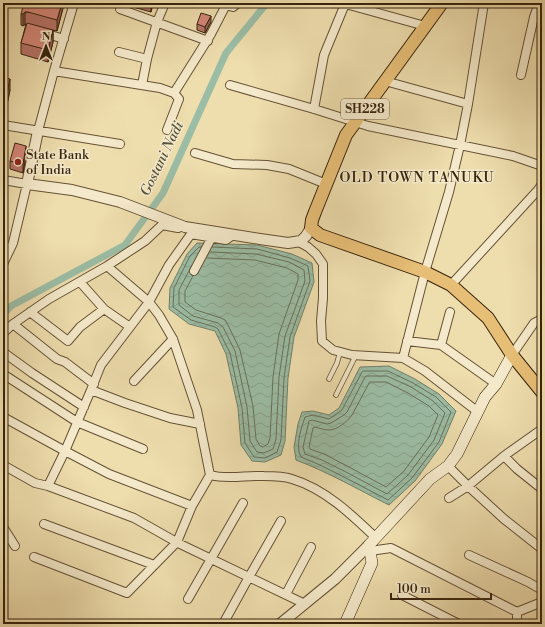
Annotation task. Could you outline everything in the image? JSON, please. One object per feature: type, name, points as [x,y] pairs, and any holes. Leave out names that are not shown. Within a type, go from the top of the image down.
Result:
[{"type":"main road","name":"SH228","points":[[311,228],[326,184],[346,135],[442,3]]},
{"type":"main road","points":[[311,228],[320,235],[425,272],[451,285],[488,318],[512,355],[542,392]]},
{"type":"main road","points":[[345,624],[372,563],[372,544],[430,480],[448,466],[457,454],[485,397],[496,384],[512,355]]},
{"type":"street","points":[[3,264],[14,243],[38,131],[74,3]]},
{"type":"street","points":[[142,85],[157,22],[165,3]]},
{"type":"street","points":[[174,93],[208,41],[223,4],[233,7],[238,3]]},
{"type":"street","points":[[403,358],[425,272],[449,192],[460,145],[484,3]]},
{"type":"street","points":[[521,75],[534,17],[539,3]]},
{"type":"street","points":[[314,109],[324,55],[344,4],[425,26]]},
{"type":"street","points":[[120,9],[208,41]]},
{"type":"street","points":[[35,31],[64,39]]},
{"type":"street","points":[[119,52],[147,59]]},
{"type":"street","points":[[54,71],[160,88],[174,93],[179,99],[167,130]]},
{"type":"street","points":[[385,82],[468,104]]},
{"type":"street","points":[[230,86],[314,109],[368,126],[513,156],[542,166]]},
{"type":"street","points":[[3,125],[120,144]]},
{"type":"street","points":[[195,153],[233,164],[289,169],[326,184]]},
{"type":"street","points":[[3,180],[72,190],[120,202],[185,227],[233,235],[288,243],[301,241],[311,228]]},
{"type":"street","points":[[451,285],[542,184]]},
{"type":"street","points":[[3,333],[13,324],[49,299],[107,266],[145,241],[162,224],[175,227],[191,234],[226,240],[233,235]]},
{"type":"street","points":[[48,486],[84,408],[101,365],[149,302],[169,265],[191,234]]},
{"type":"street","points":[[194,271],[212,237]]},
{"type":"street","points":[[297,241],[308,247],[316,254],[323,264],[321,321],[322,341],[333,350],[340,352],[357,355],[403,358],[426,371],[478,412]]},
{"type":"street","points":[[34,557],[127,593],[177,542],[192,506],[210,475],[197,410],[173,339],[159,315],[149,302],[107,266]]},
{"type":"street","points":[[80,282],[104,309],[130,327]]},
{"type":"street","points":[[30,312],[68,341],[80,328],[104,309]]},
{"type":"street","points":[[441,345],[450,312]]},
{"type":"street","points":[[512,355],[534,323],[542,319]]},
{"type":"street","points":[[13,324],[57,359],[65,362],[93,387],[125,403],[170,418],[200,424]]},
{"type":"street","points":[[134,380],[173,339]]},
{"type":"street","points":[[407,341],[441,345],[496,384]]},
{"type":"street","points":[[3,352],[84,408]]},
{"type":"street","points":[[3,374],[77,422],[143,449]]},
{"type":"street","points":[[3,417],[109,474],[192,506]]},
{"type":"street","points":[[449,498],[468,486],[504,456],[541,432]]},
{"type":"street","points":[[504,456],[517,469],[542,489]]},
{"type":"street","points":[[3,465],[35,483],[48,486],[134,518],[177,542],[305,604]]},
{"type":"street","points":[[448,466],[504,519],[542,549]]},
{"type":"street","points":[[210,475],[219,477],[253,475],[291,478],[310,486],[328,497],[355,518],[372,544],[391,548],[517,612],[542,602]]},
{"type":"street","points":[[188,599],[243,503]]},
{"type":"street","points":[[223,624],[281,521]]},
{"type":"street","points":[[44,524],[154,566]]},
{"type":"street","points":[[3,526],[15,546]]},
{"type":"street","points":[[280,624],[334,579],[372,544]]},
{"type":"street","points":[[286,594],[311,547]]},
{"type":"street","points":[[469,554],[542,590]]},
{"type":"street","points":[[402,595],[459,624]]},
{"type":"street","points":[[517,612],[517,624]]},
{"type":"lane","points":[[329,379],[338,363],[340,352]]},
{"type":"lane","points":[[336,395],[357,355]]},
{"type":"water","points":[[197,243],[257,245],[292,254],[312,263],[314,282],[294,337],[288,378],[285,441],[281,455],[265,462],[252,461],[241,445],[238,408],[226,354],[215,331],[189,324],[169,309],[170,288],[187,254]]},
{"type":"water","points":[[389,366],[415,379],[439,394],[456,411],[442,444],[415,481],[389,505],[332,476],[296,460],[294,447],[298,424],[302,412],[313,411],[329,415],[339,408],[360,367]]},
{"type":"building","points":[[24,3],[62,3],[57,20],[28,12],[21,14]]},
{"type":"building","points":[[201,13],[211,16],[205,27],[197,24]]},
{"type":"building","points":[[27,23],[53,30],[48,50],[21,43]]},
{"type":"building","points":[[3,77],[10,79],[5,103],[3,102]]},
{"type":"building","points":[[15,143],[26,146],[23,164],[10,161]]},
{"type":"waterway","name":"Gostani Nadi","points":[[3,315],[11,306],[125,245],[163,193],[226,53],[267,3]]},
{"type":"place","name":"State Bank of India","points":[[18,162]]},
{"type":"district","name":"OLD TOWN TANUKU","points":[[417,178]]}]
